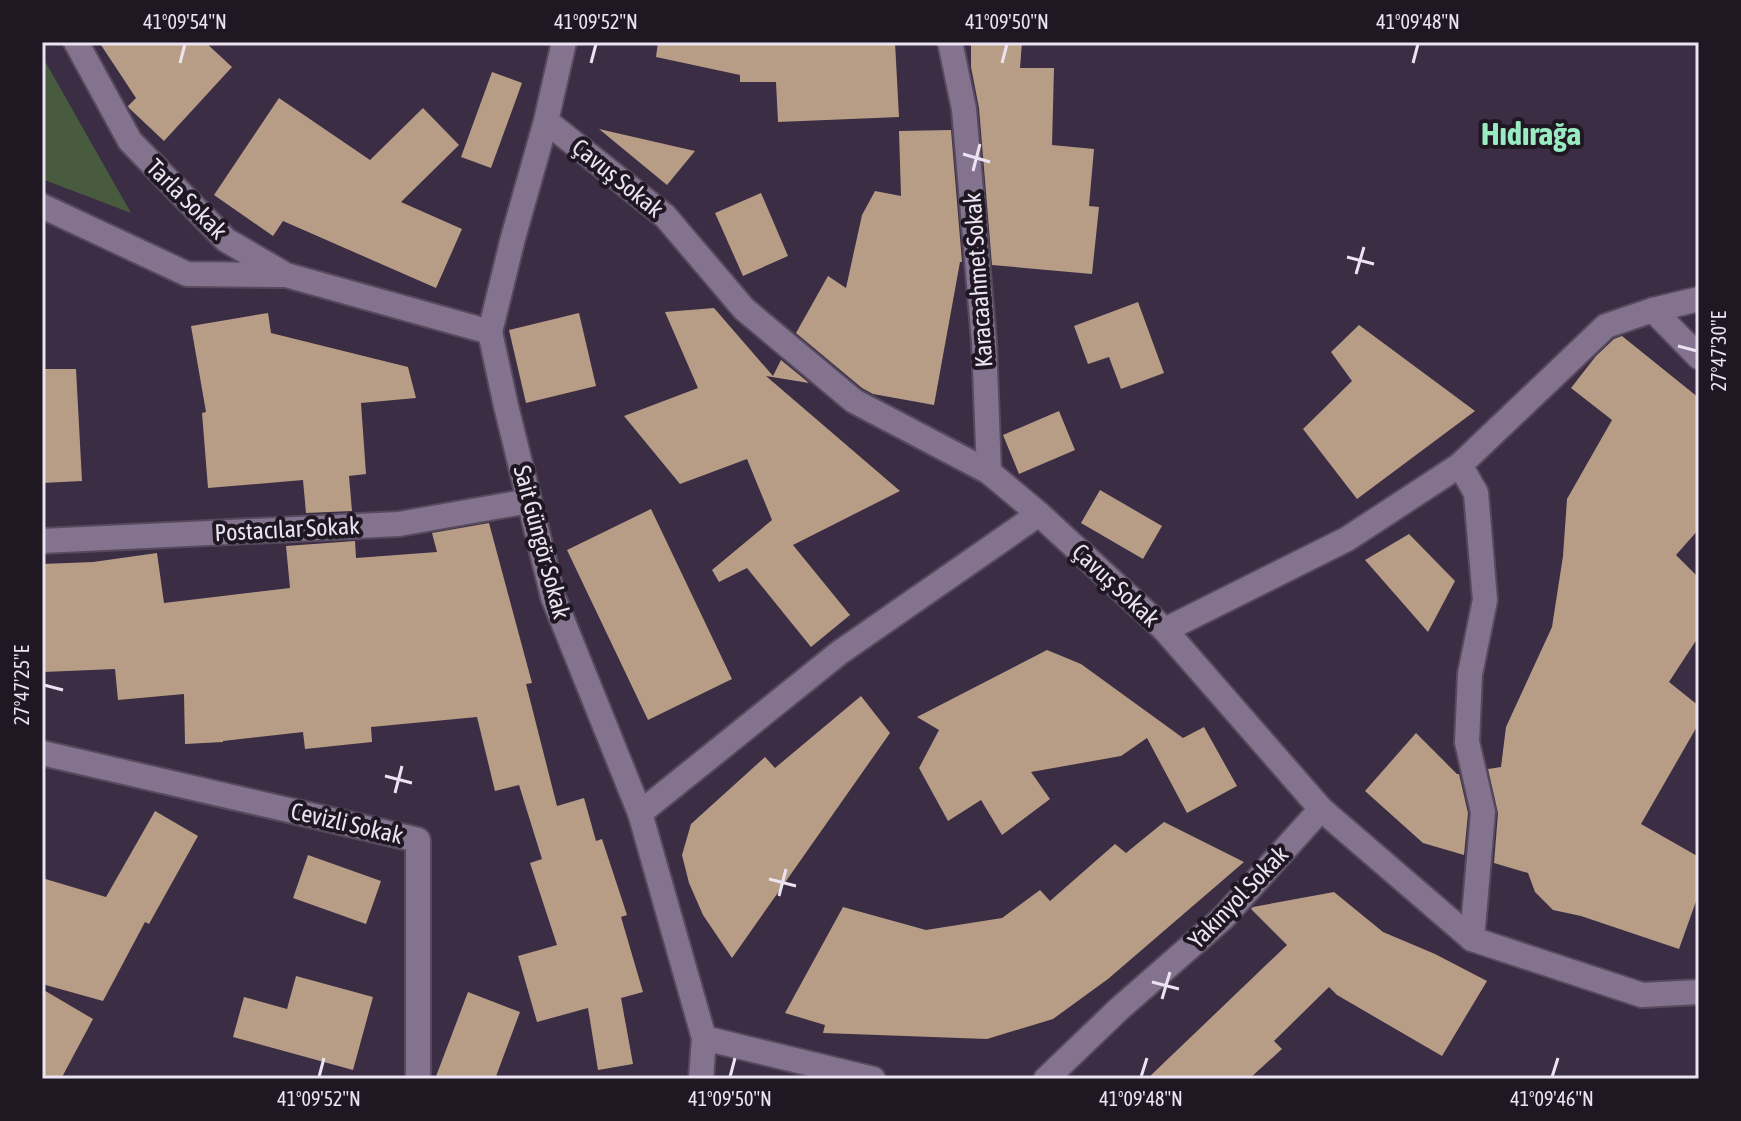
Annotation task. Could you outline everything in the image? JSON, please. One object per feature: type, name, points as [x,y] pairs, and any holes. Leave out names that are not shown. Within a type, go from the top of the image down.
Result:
[{"type":"street","name":"Tarla Sokak","points":[[76,42],[130,141],[226,240],[286,275],[490,332]]},
{"type":"street","name":"Sait Güngör Sokak","points":[[564,42],[490,332],[553,597],[640,813],[704,1038],[701,1079]]},
{"type":"street","name":"Karacaahmet Sokak","points":[[950,42],[964,109],[984,342],[989,472]]},
{"type":"street","name":"Çavuş Sokak","points":[[546,121],[665,216],[744,309],[854,401],[989,472],[1039,514],[1165,630],[1321,809],[1472,939],[1642,995],[1699,992]]},
{"type":"street","points":[[42,206],[187,274],[286,275]]},
{"type":"street","points":[[1165,630],[1347,539],[1460,465],[1606,326],[1699,299]]},
{"type":"street","points":[[1653,310],[1699,357]]},
{"type":"street","points":[[1460,465],[1476,493],[1485,600],[1470,674],[1467,742],[1483,812],[1472,939]]},
{"type":"street","name":"Postacılar Sokak","points":[[42,541],[399,524],[529,501]]},
{"type":"street","points":[[640,813],[839,653],[1039,514]]},
{"type":"street","name":"Cevizli Sokak","points":[[42,753],[418,840],[418,1079]]},
{"type":"street","name":"Yakınyol Sokak","points":[[1046,1079],[1119,1009],[1223,918],[1321,809]]},
{"type":"street","points":[[704,1038],[873,1079]]},
{"type":"green space","points":[[42,56],[131,213],[42,179]]},
{"type":"building","points":[[99,42],[205,42],[232,67],[164,141],[129,108],[136,98]]},
{"type":"building","points":[[658,42],[895,42],[899,117],[778,122],[776,82],[740,82],[740,75],[656,57]]},
{"type":"building","points":[[971,42],[1022,42],[1020,68],[1054,68],[1052,145],[1094,149],[1089,206],[1099,207],[1092,274],[992,265]]},
{"type":"building","points":[[492,72],[522,83],[491,168],[461,157]]},
{"type":"building","points":[[279,98],[370,160],[423,108],[459,145],[401,202],[462,229],[436,288],[283,221],[273,236],[214,195]]},
{"type":"building","points":[[599,129],[695,151],[667,185]]},
{"type":"building","points":[[951,130],[962,262],[934,405],[873,394],[796,333],[828,276],[846,288],[862,215],[875,191],[901,196],[899,131]]},
{"type":"building","points":[[761,193],[788,256],[743,276],[715,213]]},
{"type":"building","points":[[1138,302],[1164,373],[1121,389],[1109,357],[1088,364],[1074,326]]},
{"type":"building","points":[[714,308],[773,376],[781,360],[809,383],[766,376],[900,491],[793,545],[850,615],[811,647],[747,568],[719,582],[712,570],[772,520],[747,459],[680,484],[624,416],[698,388],[665,312]]},
{"type":"building","points":[[268,313],[271,333],[408,367],[416,398],[361,403],[366,474],[349,476],[352,511],[306,513],[303,480],[208,488],[202,413],[206,412],[191,326]]},
{"type":"building","points":[[579,313],[596,386],[526,403],[509,330]]},
{"type":"building","points":[[1359,325],[1475,411],[1357,499],[1303,429],[1352,381],[1331,352]]},
{"type":"building","points":[[1622,336],[1699,398],[1699,529],[1676,555],[1699,578],[1699,636],[1669,682],[1699,706],[1699,723],[1641,824],[1699,857],[1699,893],[1679,949],[1581,916],[1553,910],[1535,892],[1528,873],[1494,863],[1498,813],[1488,769],[1501,767],[1506,727],[1552,627],[1563,556],[1567,499],[1612,420],[1571,388],[1596,356],[1614,339]]},
{"type":"building","points":[[42,369],[76,369],[82,481],[42,483]]},
{"type":"building","points":[[1059,411],[1075,450],[1019,474],[1003,435]]},
{"type":"building","points":[[1100,490],[1162,526],[1143,559],[1081,523]]},
{"type":"building","points":[[651,509],[732,679],[648,720],[567,550]]},
{"type":"building","points":[[489,523],[532,683],[526,684],[557,806],[584,798],[596,841],[602,839],[627,915],[621,917],[643,992],[621,998],[633,1064],[598,1070],[588,1008],[537,1022],[518,956],[557,945],[530,863],[542,859],[519,785],[495,791],[477,717],[371,727],[372,742],[305,749],[303,732],[185,744],[184,694],[118,700],[115,669],[43,672],[42,564],[93,562],[157,553],[164,603],[290,588],[286,546],[355,541],[356,558],[437,552],[432,533]]},
{"type":"building","points":[[1409,534],[1455,581],[1428,632],[1365,560]]},
{"type":"building","points":[[1047,650],[1081,664],[1183,738],[1204,727],[1237,786],[1187,813],[1147,738],[1121,756],[1031,772],[1050,799],[1002,835],[981,800],[948,821],[919,768],[939,730],[917,717]]},
{"type":"building","points":[[861,696],[890,733],[732,958],[703,915],[689,883],[682,855],[691,824],[765,757],[775,768]]},
{"type":"building","points":[[1416,733],[1459,774],[1468,813],[1464,855],[1423,843],[1365,791]]},
{"type":"building","points":[[155,811],[198,836],[149,924],[145,922],[103,1001],[42,984],[42,878],[106,897]]},
{"type":"building","points":[[1164,822],[1244,862],[1108,979],[1053,1019],[987,1039],[823,1033],[825,1025],[785,1013],[843,907],[926,930],[1002,918],[1040,890],[1050,901],[1115,844],[1126,853]]},
{"type":"building","points":[[308,855],[381,881],[366,924],[293,898]]},
{"type":"building","points":[[1334,892],[1383,932],[1487,981],[1442,1056],[1337,995],[1329,987],[1274,1041],[1282,1049],[1249,1079],[1147,1079],[1287,945],[1251,909],[1253,907]]},
{"type":"building","points":[[296,976],[373,997],[353,1070],[233,1037],[244,997],[287,1009]]},
{"type":"building","points":[[42,989],[93,1019],[61,1079],[42,1079]]},
{"type":"building","points":[[468,992],[520,1012],[495,1079],[435,1079]]},
{"type":"district","name":"Hıdırağa","points":[[1531,133]]}]
